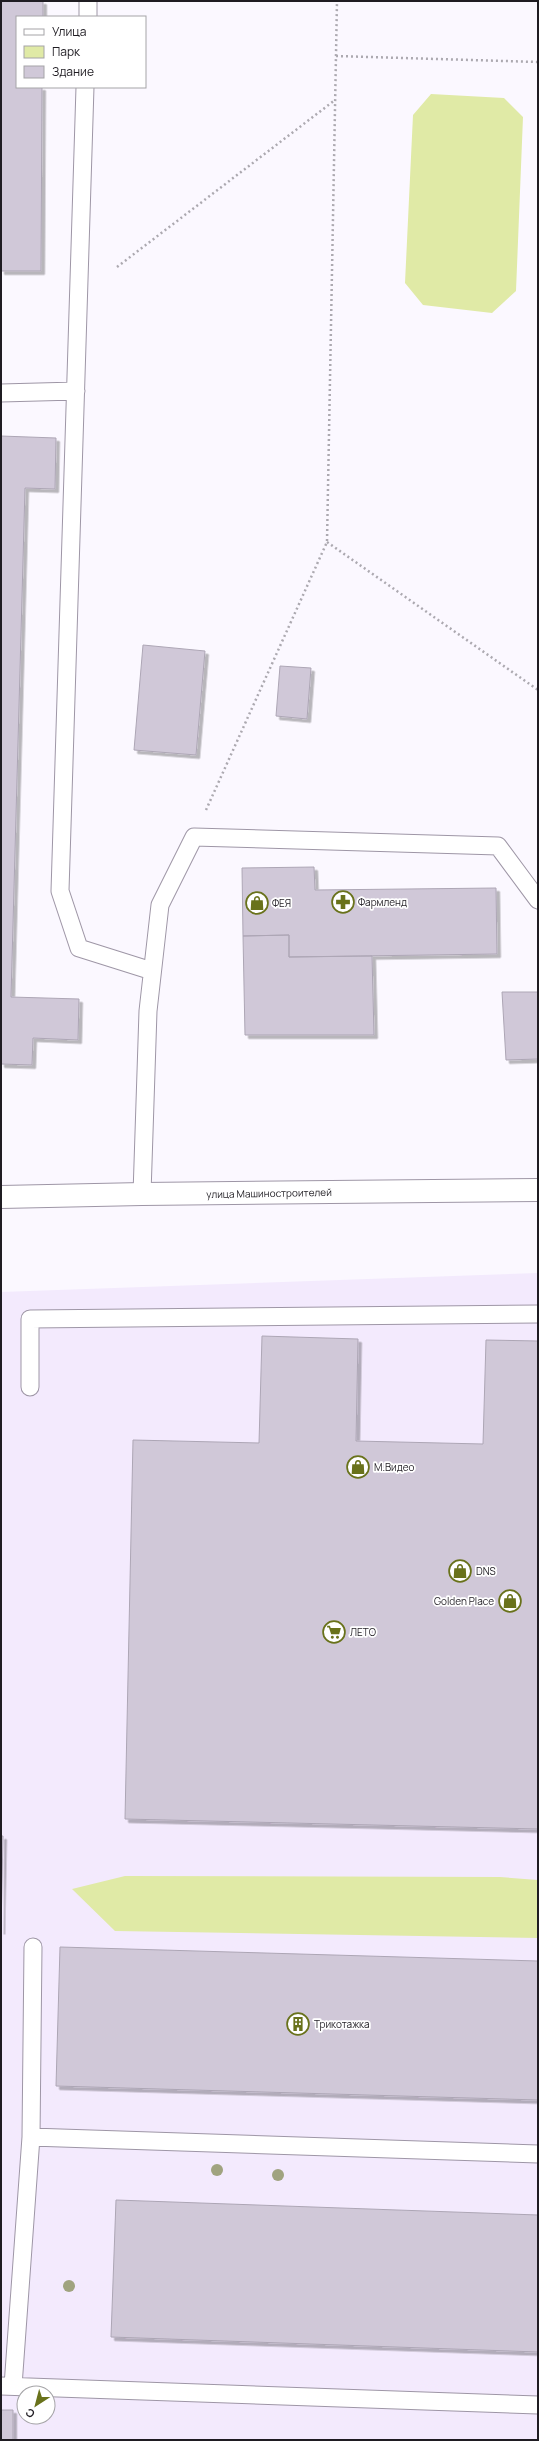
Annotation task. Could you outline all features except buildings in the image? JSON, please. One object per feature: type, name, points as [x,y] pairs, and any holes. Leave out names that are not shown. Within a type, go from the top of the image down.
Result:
[{"type":"street","name":"улица Машиностроителей","points":[[1,1197],[538,1190]]},
{"type":"lane","points":[[88,1],[88,16]]},
{"type":"lane","points":[[85,88],[60,891],[79,948],[152,971]]},
{"type":"lane","points":[[1,393],[76,391]]},
{"type":"lane","points":[[142,1194],[148,1011],[160,905],[194,837],[498,846],[538,900]]},
{"type":"lane","points":[[30,1387],[30,1319],[538,1314]]},
{"type":"lane","points":[[33,1947],[31,2137],[7,2386],[538,2405]]},
{"type":"lane","points":[[31,2137],[538,2154]]},
{"type":"path","points":[[194,837],[327,542],[337,1]]},
{"type":"path","points":[[336,56],[538,62]]},
{"type":"path","points":[[117,267],[335,99]]},
{"type":"path","points":[[327,542],[538,690]]},
{"type":"shaded area","points":[[538,1273],[538,2440],[1,2440],[1,1292]]},
{"type":"green space","points":[[431,94],[504,98],[523,117],[516,291],[492,313],[423,305],[405,283],[413,115]]},
{"type":"green space","points":[[125,1876],[500,1877],[538,1880],[538,1938],[115,1931],[72,1889]]},
{"type":"place","name":"Фармленд","points":[[343,902]]},
{"type":"place","name":"ФЕЯ","points":[[257,903]]},
{"type":"place","name":"М.Видео","points":[[358,1467]]},
{"type":"place","name":"DNS","points":[[460,1571]]},
{"type":"place","name":"Golden Place","points":[[510,1601]]},
{"type":"place","name":"ЛЕТО","points":[[334,1632]]},
{"type":"place","name":"Трикотажка","points":[[298,2024]]}]
